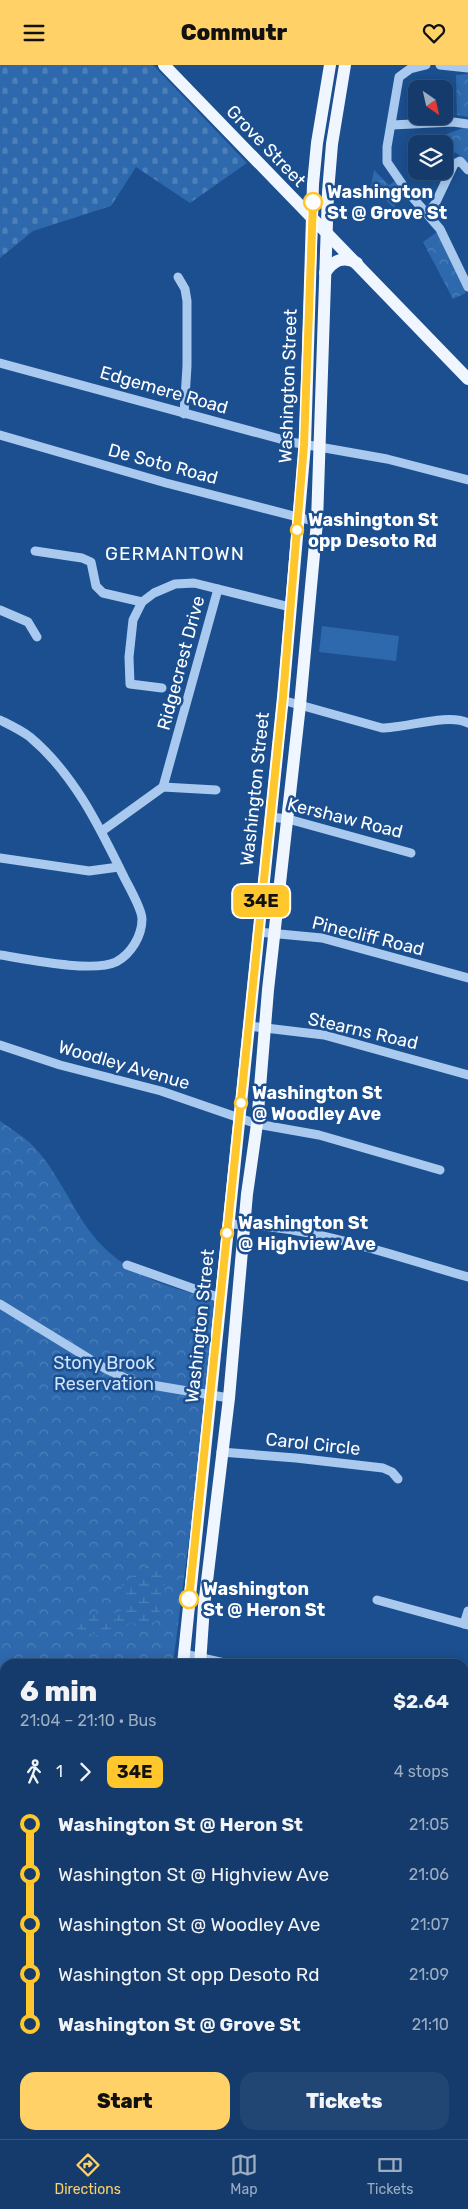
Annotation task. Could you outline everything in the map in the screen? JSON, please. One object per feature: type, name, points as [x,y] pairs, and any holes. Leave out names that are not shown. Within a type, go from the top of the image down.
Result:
[{"type":"main road","name":"Grove Street","points":[[164,65],[468,379]]},
{"type":"main road","name":"Washington Street","points":[[183,1659],[282,700],[304,445],[312,219],[317,143],[330,65]]},
{"type":"main road","name":"Washington Street","points":[[200,1659],[221,1452],[229,1399],[244,1224],[257,1124],[268,990],[276,933],[300,705],[317,522],[330,159],[345,65]]},
{"type":"main road","points":[[325,273],[334,263],[341,259],[349,259],[357,263]]},
{"type":"street","points":[[426,65],[410,69],[399,77],[387,147],[388,166],[440,229],[468,287]]},
{"type":"street","points":[[440,65],[468,68]]},
{"type":"street","points":[[392,125],[453,122],[468,124]]},
{"type":"street","points":[[427,213],[435,204],[454,164],[460,161],[468,170]]},
{"type":"street","points":[[178,277],[185,289],[187,301],[187,366],[184,413]]},
{"type":"street","name":"Edgemere Road","points":[[0,363],[304,445],[387,459],[468,481]]},
{"type":"street","name":"De Soto Road","points":[[0,435],[166,483],[317,522]]},
{"type":"street","points":[[35,551],[82,558],[91,562],[96,586],[103,593],[142,602]]},
{"type":"street","points":[[162,688],[130,684],[129,657],[133,620],[142,602],[154,593],[175,584],[194,583],[218,589]]},
{"type":"street","name":"Ridgecrest Drive","points":[[163,787],[218,589],[290,607]]},
{"type":"street","points":[[0,610],[28,622],[37,637]]},
{"type":"street","points":[[282,700],[382,728],[411,726],[440,720],[468,723]]},
{"type":"street","points":[[0,719],[28,736],[50,757],[74,786],[102,831],[142,918],[138,939],[126,956],[114,963],[96,967],[33,961],[0,955]]},
{"type":"street","points":[[102,831],[163,787],[216,790]]},
{"type":"street","name":"Kershaw Road","points":[[270,817],[288,819],[412,853]]},
{"type":"street","points":[[0,858],[89,871],[119,867]]},
{"type":"street","name":"Pinecliff Road","points":[[258,932],[322,938],[468,978]]},
{"type":"street","name":"Stearns Road","points":[[248,1026],[324,1035],[468,1075]]},
{"type":"street","name":"Woodley Avenue","points":[[0,1045],[60,1065],[161,1091],[257,1124],[318,1135],[440,1170]]},
{"type":"street","points":[[228,1224],[289,1228],[468,1277]]},
{"type":"street","points":[[127,1265],[220,1298]]},
{"type":"street","points":[[0,1305],[106,1369],[134,1382],[229,1399]]},
{"type":"street","name":"Carol Circle","points":[[221,1452],[383,1468],[392,1472],[398,1479]]},
{"type":"street","points":[[377,1600],[466,1625],[468,1611]]},
{"type":"green space","points":[[0,65],[153,65],[247,163],[190,203],[136,167],[111,206],[33,231],[0,258]]},
{"type":"green space","points":[[468,74],[468,117],[457,115],[456,75]]},
{"type":"green space","points":[[463,128],[468,129],[468,165],[463,158],[453,152],[453,135],[444,135]]},
{"type":"green space","points":[[374,170],[389,185],[395,181],[404,192],[397,199],[394,208],[371,186]]},
{"type":"green space","points":[[437,232],[466,293],[453,299],[423,242]]},
{"type":"green space","points":[[322,626],[399,636],[396,661],[319,652]]},
{"type":"green space","name":"Stony Brook Reservation","points":[[0,1121],[28,1141],[37,1150],[46,1161],[88,1229],[114,1257],[130,1268],[165,1285],[183,1291],[220,1298],[174,1659],[0,1659]]},
{"type":"green space","points":[[152,1563],[158,1564],[162,1571],[165,1585],[161,1608],[155,1622],[119,1625],[97,1635],[82,1632],[72,1625],[95,1614],[114,1614],[119,1612],[125,1603],[121,1590],[122,1584]]},
{"type":"bus line","name":"34E","points":[[189,1599],[197,1540],[202,1468],[283,697],[304,445],[313,202]]},
{"type":"place","name":"Washington St @ Grove St","points":[[313,202]]},
{"type":"place","name":"Washington St opp Desoto Rd","points":[[297,530]]},
{"type":"place","name":"Washington St @ Woodley Ave","points":[[241,1103]]},
{"type":"place","name":"Washington St @ Highview Ave","points":[[227,1233]]},
{"type":"place","name":"Washington St @ Heron St","points":[[189,1599]]},
{"type":"district","name":"GERMANTOWN","points":[[175,553]]}]
